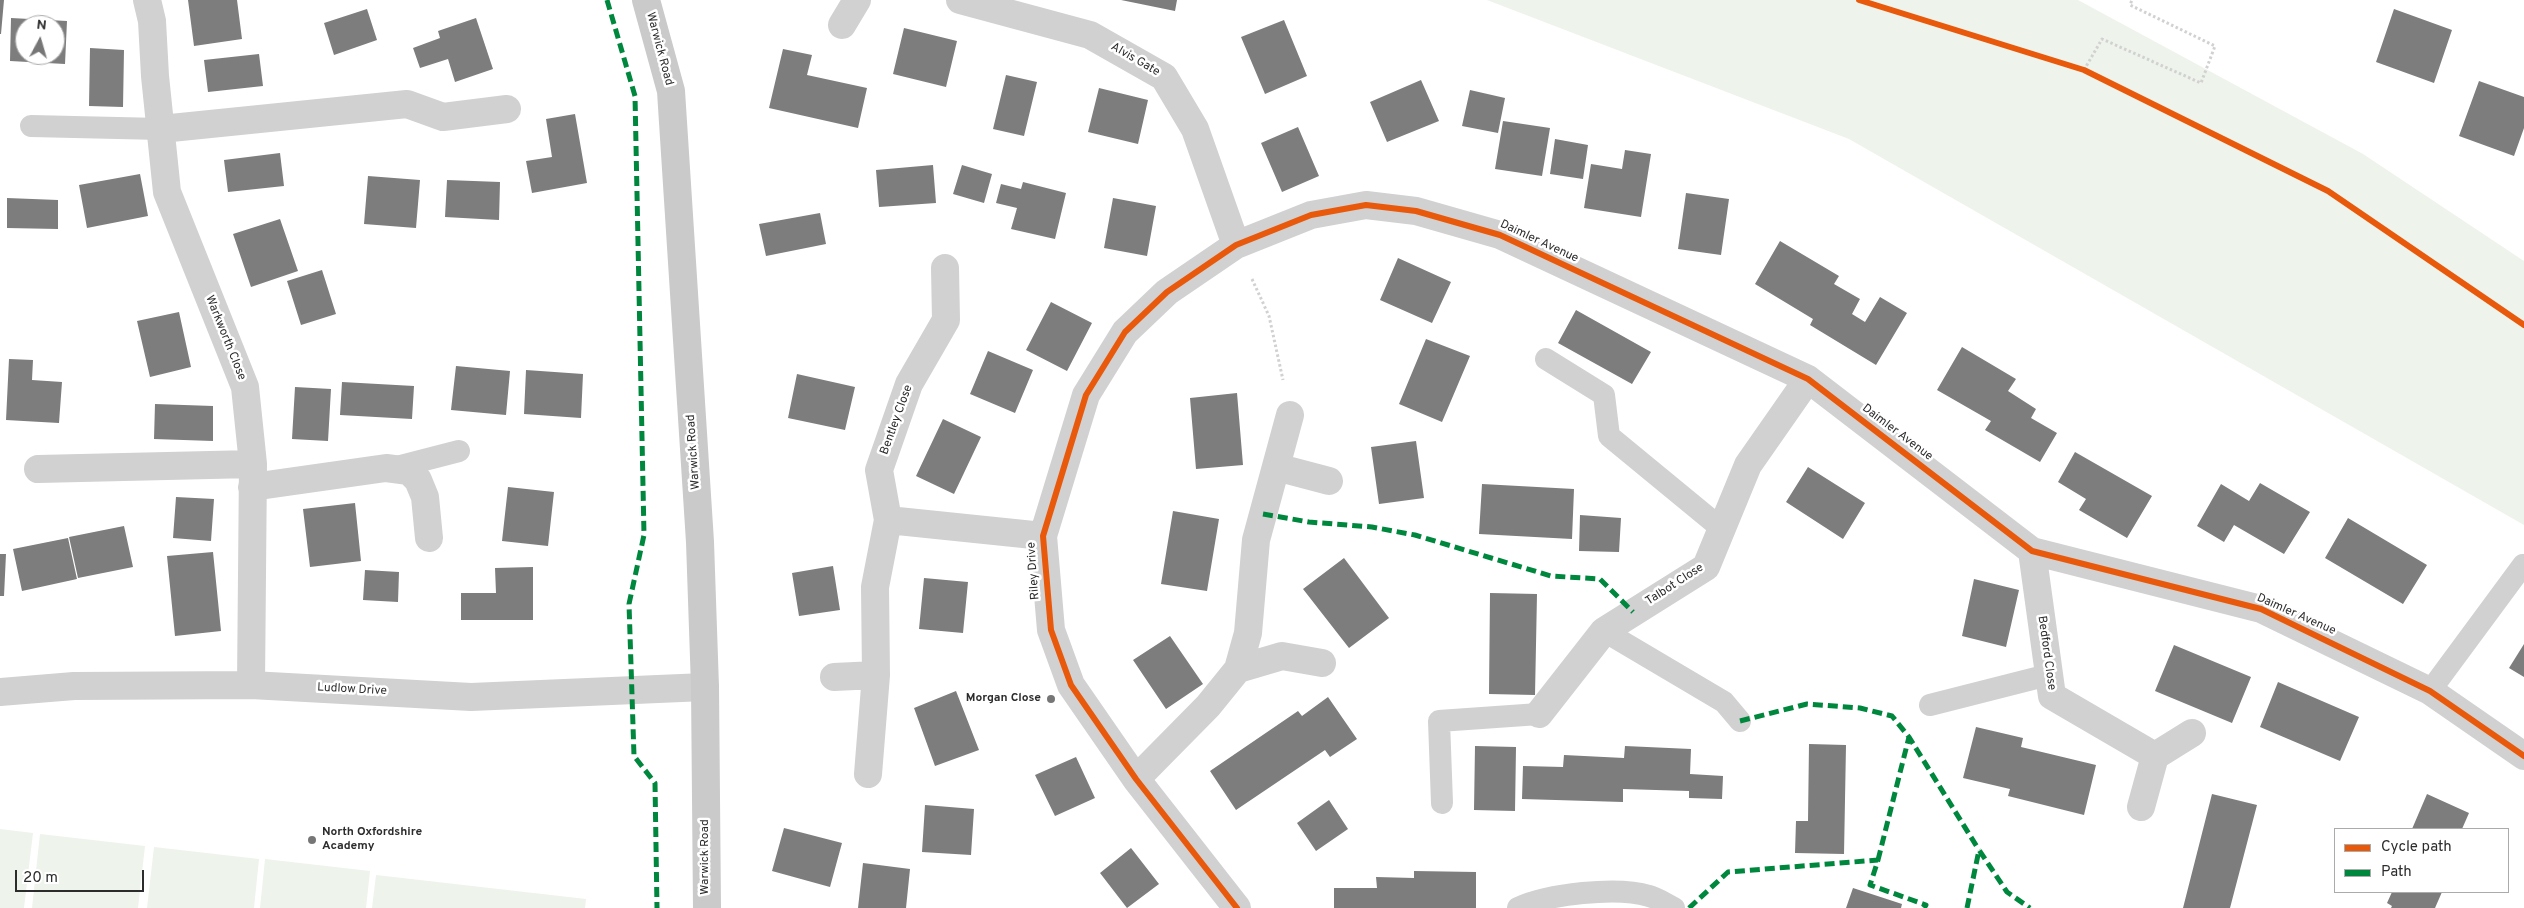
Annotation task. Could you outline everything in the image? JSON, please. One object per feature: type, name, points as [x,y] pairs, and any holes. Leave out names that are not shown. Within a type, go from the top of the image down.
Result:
[{"type":"main road","name":"Warwick Road","points":[[646,0],[670,91],[700,542],[705,687],[707,908]]},
{"type":"street","name":"Warkworth Close","points":[[147,0],[152,21],[167,192],[245,387],[252,475],[251,685]]},
{"type":"street","points":[[842,24],[857,0]]},
{"type":"street","name":"Alvis Gate","points":[[960,0],[1090,35],[1164,77],[1194,129],[1236,245]]},
{"type":"street","points":[[161,129],[407,104],[443,117],[506,109]]},
{"type":"street","name":"Daimler Avenue","points":[[1236,245],[1311,215],[1366,206],[1416,211],[1500,235],[1808,379],[2032,551],[2261,609],[2430,691],[2524,756]]},
{"type":"street","name":"Riley Drive","points":[[1236,245],[1167,292],[1125,332],[1086,395],[1043,536],[1051,630],[1071,685],[1136,779],[1237,908]]},
{"type":"street","name":"Bentley Close","points":[[868,774],[876,675],[875,587],[888,520],[879,470],[909,384],[946,320],[945,268]]},
{"type":"street","name":"Talbot Close","points":[[1539,714],[1604,631],[1706,567],[1748,465],[1808,379]]},
{"type":"street","points":[[1136,779],[1208,706],[1238,668],[1248,633],[1256,540],[1290,415]]},
{"type":"street","points":[[38,469],[252,475],[397,467],[409,471],[418,480],[425,497],[429,538]]},
{"type":"street","points":[[1276,467],[1329,481]]},
{"type":"street","points":[[888,520],[1043,536]]},
{"type":"street","name":"Bedford Close","points":[[2032,551],[2052,696],[2156,756]]},
{"type":"street","points":[[1238,668],[1282,656],[1322,663]]},
{"type":"street","points":[[834,677],[876,675]]},
{"type":"street","name":"Ludlow Drive","points":[[0,692],[74,686],[251,685],[471,696],[705,687]]},
{"type":"street","points":[[2141,807],[2156,756],[2192,733]]},
{"type":"lane","points":[[31,126],[161,129]]},
{"type":"lane","points":[[1546,359],[1604,395],[1609,436],[1722,529]]},
{"type":"lane","points":[[397,467],[460,451]]},
{"type":"lane","points":[[2430,691],[2523,565]]},
{"type":"lane","points":[[1604,631],[1724,702],[1740,721]]},
{"type":"lane","points":[[1930,705],[2048,675]]},
{"type":"lane","points":[[1442,803],[1439,721],[1539,714]]},
{"type":"lane","points":[[1518,908],[1534,901],[1587,893],[1617,892],[1649,896],[1674,908]]},
{"type":"path","points":[[2084,70],[2102,39],[2202,83],[2215,46],[2130,5],[2132,0]]},
{"type":"path","points":[[2075,67],[2093,74]]},
{"type":"path","points":[[1236,245],[1269,316],[1290,415]]},
{"type":"shaded area","points":[[1487,0],[2078,0],[2363,154],[2524,261],[2524,525],[1849,139]]},
{"type":"shaded area","points":[[0,829],[33,833],[24,908],[0,908]]},
{"type":"shaded area","points":[[40,834],[145,846],[138,908],[32,908]]},
{"type":"shaded area","points":[[154,847],[259,859],[254,908],[147,908]]},
{"type":"shaded area","points":[[265,859],[370,871],[366,908],[260,908]]},
{"type":"shaded area","points":[[376,875],[586,899],[585,908],[372,908]]},
{"type":"building","points":[[0,0],[4,0],[1,34],[0,34]]},
{"type":"building","points":[[188,0],[237,0],[242,39],[194,46]]},
{"type":"building","points":[[1121,0],[1177,0],[1175,11]]},
{"type":"building","points":[[367,9],[377,40],[334,55],[324,23]]},
{"type":"building","points":[[2394,9],[2452,30],[2434,83],[2376,62]]},
{"type":"building","points":[[11,18],[15,18],[15,61],[10,61]]},
{"type":"building","points":[[476,18],[493,69],[455,82],[448,59],[420,68],[413,48],[440,38],[438,31]]},
{"type":"building","points":[[1284,20],[1307,76],[1265,94],[1241,37]]},
{"type":"building","points":[[65,21],[67,21],[65,64]]},
{"type":"building","points":[[904,28],[957,41],[946,87],[893,74]]},
{"type":"building","points":[[90,48],[124,50],[123,107],[89,106]]},
{"type":"building","points":[[783,49],[812,55],[807,75],[867,88],[858,128],[769,108]]},
{"type":"building","points":[[259,54],[263,86],[208,92],[204,60]]},
{"type":"building","points":[[1006,75],[1037,82],[1024,136],[993,129]]},
{"type":"building","points":[[1421,80],[1439,121],[1387,142],[1370,102]]},
{"type":"building","points":[[2479,81],[2524,97],[2524,128],[2514,156],[2459,136]]},
{"type":"building","points":[[1099,88],[1148,100],[1138,144],[1088,132]]},
{"type":"building","points":[[1470,90],[1505,98],[1498,133],[1462,126]]},
{"type":"building","points":[[575,114],[587,183],[532,193],[526,161],[552,157],[546,119]]},
{"type":"building","points":[[1503,121],[1550,128],[1542,176],[1495,169]]},
{"type":"building","points":[[1298,127],[1319,176],[1282,192],[1261,143]]},
{"type":"building","points":[[1555,139],[1588,145],[1583,179],[1550,174]]},
{"type":"building","points":[[1625,150],[1651,154],[1641,217],[1584,208],[1591,164],[1622,169]]},
{"type":"building","points":[[280,153],[284,186],[228,192],[224,160]]},
{"type":"building","points":[[933,165],[936,203],[879,207],[876,170]]},
{"type":"building","points":[[962,165],[992,174],[984,203],[953,194]]},
{"type":"building","points":[[140,174],[148,216],[87,228],[79,185]]},
{"type":"building","points":[[368,176],[420,180],[416,228],[364,224]]},
{"type":"building","points":[[447,180],[500,182],[499,220],[445,217]]},
{"type":"building","points":[[1023,182],[1066,193],[1055,239],[1011,229],[1017,208],[996,203],[1001,184],[1021,189]]},
{"type":"building","points":[[1686,193],[1729,199],[1721,255],[1678,249]]},
{"type":"building","points":[[7,198],[58,200],[58,229],[7,228]]},
{"type":"building","points":[[1113,198],[1156,206],[1147,256],[1104,248]]},
{"type":"building","points":[[820,213],[826,244],[766,256],[759,224]]},
{"type":"building","points":[[280,219],[298,271],[251,287],[233,234]]},
{"type":"building","points":[[1780,241],[1839,276],[1834,284],[1860,299],[1852,314],[1865,322],[1880,297],[1907,313],[1876,365],[1810,325],[1813,319],[1755,284]]},
{"type":"building","points":[[1398,258],[1451,282],[1432,323],[1380,300]]},
{"type":"building","points":[[322,270],[336,314],[301,325],[287,281]]},
{"type":"building","points":[[1051,302],[1092,323],[1067,371],[1026,350]]},
{"type":"building","points":[[1576,310],[1651,352],[1632,384],[1558,343]]},
{"type":"building","points":[[179,312],[191,367],[150,377],[137,321]]},
{"type":"building","points":[[1426,339],[1470,356],[1442,422],[1399,404]]},
{"type":"building","points":[[1962,347],[2016,379],[2008,391],[2036,409],[2031,418],[2057,433],[2040,462],[1985,430],[1991,421],[1937,390]]},
{"type":"building","points":[[988,351],[1033,370],[1015,413],[970,394]]},
{"type":"building","points":[[9,359],[33,360],[32,380],[62,382],[59,423],[6,420]]},
{"type":"building","points":[[456,366],[510,371],[506,415],[451,410]]},
{"type":"building","points":[[526,370],[583,374],[581,418],[524,414]]},
{"type":"building","points":[[797,374],[855,387],[845,430],[788,418]]},
{"type":"building","points":[[342,382],[414,386],[412,419],[340,415]]},
{"type":"building","points":[[295,387],[331,389],[328,441],[292,439]]},
{"type":"building","points":[[1237,393],[1243,465],[1196,469],[1190,398]]},
{"type":"building","points":[[155,404],[213,406],[213,441],[154,439]]},
{"type":"building","points":[[943,419],[981,437],[954,494],[916,476]]},
{"type":"building","points":[[1416,441],[1424,498],[1379,504],[1371,447]]},
{"type":"building","points":[[2075,452],[2152,496],[2127,538],[2079,510],[2086,499],[2058,482]]},
{"type":"building","points":[[1808,467],[1865,503],[1843,539],[1786,502]]},
{"type":"building","points":[[2260,483],[2310,512],[2284,554],[2234,525],[2224,542],[2197,526],[2221,484],[2249,501]]},
{"type":"building","points":[[1482,484],[1574,489],[1572,539],[1479,534]]},
{"type":"building","points":[[508,487],[554,492],[548,546],[502,541]]},
{"type":"building","points":[[176,497],[214,499],[211,541],[173,538]]},
{"type":"building","points":[[355,503],[361,561],[310,567],[303,509]]},
{"type":"building","points":[[1173,511],[1219,519],[1207,591],[1161,584]]},
{"type":"building","points":[[1580,515],[1621,518],[1619,552],[1579,551]]},
{"type":"building","points":[[2348,518],[2427,565],[2403,604],[2325,558]]},
{"type":"building","points":[[124,526],[133,567],[78,578],[69,537]]},
{"type":"building","points":[[68,538],[77,579],[22,591],[13,549]]},
{"type":"building","points":[[213,552],[221,631],[175,636],[167,556]]},
{"type":"building","points":[[0,554],[6,554],[4,596],[0,596]]},
{"type":"building","points":[[1344,558],[1389,618],[1349,648],[1303,589]]},
{"type":"building","points":[[833,566],[840,610],[799,616],[792,573]]},
{"type":"building","points":[[533,567],[533,620],[461,620],[461,593],[496,593],[495,568]]},
{"type":"building","points":[[365,570],[399,572],[398,602],[363,600]]},
{"type":"building","points":[[924,578],[968,582],[963,633],[919,629]]},
{"type":"building","points":[[1974,579],[2019,590],[2006,647],[1962,636]]},
{"type":"building","points":[[1490,593],[1537,594],[1535,695],[1489,694]]},
{"type":"building","points":[[1170,636],[1203,684],[1166,709],[1133,660]]},
{"type":"building","points":[[2524,644],[2524,677],[2509,668]]},
{"type":"building","points":[[2174,645],[2251,677],[2232,723],[2155,691]]},
{"type":"building","points":[[2278,682],[2359,717],[2340,761],[2260,727]]},
{"type":"building","points":[[956,691],[979,750],[935,766],[914,708]]},
{"type":"building","points":[[1328,697],[1357,739],[1330,757],[1325,750],[1236,810],[1210,771],[1298,711],[1302,716]]},
{"type":"building","points":[[1976,727],[2023,738],[2021,747],[2096,765],[2084,815],[2008,796],[2010,789],[1963,778]]},
{"type":"building","points":[[1809,744],[1846,745],[1844,854],[1795,853],[1796,821],[1808,821]]},
{"type":"building","points":[[1475,746],[1516,747],[1515,811],[1474,810]]},
{"type":"building","points":[[1625,746],[1691,749],[1690,774],[1723,776],[1722,799],[1689,798],[1689,791],[1623,789],[1623,802],[1522,799],[1523,766],[1563,767],[1564,755],[1624,758]]},
{"type":"building","points":[[1076,757],[1095,798],[1055,816],[1035,775]]},
{"type":"building","points":[[2212,794],[2257,805],[2230,908],[2183,908]]},
{"type":"building","points":[[2427,794],[2469,813],[2462,828],[2412,828]]},
{"type":"building","points":[[1329,800],[1348,829],[1316,851],[1297,823]]},
{"type":"building","points":[[925,805],[974,809],[971,855],[922,852]]},
{"type":"building","points":[[784,828],[842,843],[830,887],[772,871]]},
{"type":"building","points":[[1131,848],[1159,884],[1127,908],[1100,873]]},
{"type":"building","points":[[863,863],[910,869],[906,908],[858,908]]},
{"type":"building","points":[[1414,871],[1476,872],[1476,908],[1334,908],[1334,888],[1377,888],[1376,877],[1414,878]]},
{"type":"building","points":[[1853,888],[1902,904],[1901,908],[1846,908]]},
{"type":"building","points":[[2392,893],[2442,893],[2435,908],[2391,908],[2392,906],[2387,903]]},
{"type":"marked path","points":[[607,0],[635,96],[644,535],[629,604],[634,756],[655,783],[657,908]]},
{"type":"marked path","points":[[1263,514],[1309,522],[1372,527],[1415,535],[1551,576],[1600,579],[1633,612]]},
{"type":"marked path","points":[[1740,721],[1807,704],[1860,708],[1892,716],[1909,737],[1979,850]]},
{"type":"marked path","points":[[1878,860],[1909,737]]},
{"type":"marked path","points":[[1967,908],[1979,850],[2007,892],[2030,908]]},
{"type":"marked path","points":[[1689,908],[1728,872],[1878,860],[1870,885],[1926,905],[1924,908]]},
{"type":"cycle path","points":[[1859,0],[2084,70],[2328,191],[2524,325]]},
{"type":"cycle path","points":[[1237,908],[1136,779],[1071,685],[1051,630],[1043,536],[1086,395],[1125,332],[1167,292],[1236,245],[1311,215],[1366,205],[1416,211],[1500,235],[1808,379],[2032,551],[2261,609],[2430,691],[2524,756]]},
{"type":"place","name":"Morgan Close","points":[[1051,699]]},
{"type":"place","name":"North Oxfordshire Academy","points":[[312,840]]}]
